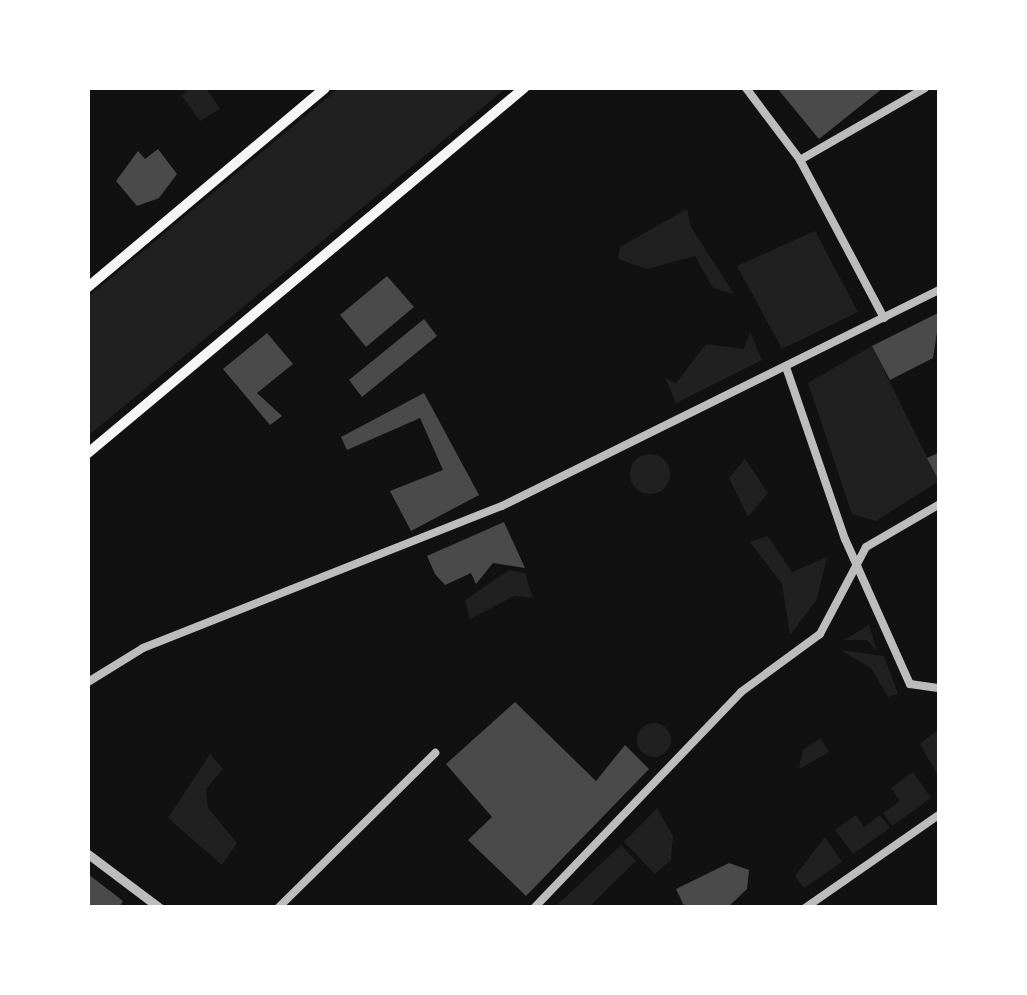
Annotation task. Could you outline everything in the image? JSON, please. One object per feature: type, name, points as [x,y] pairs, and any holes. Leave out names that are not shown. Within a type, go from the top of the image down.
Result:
[{"type":"main road","points":[[88,288],[324,88]]},
{"type":"main road","points":[[88,453],[524,88]]},
{"type":"street","points":[[746,88],[800,160],[884,318]]},
{"type":"street","points":[[800,160],[924,88]]},
{"type":"street","points":[[88,682],[143,648],[497,508],[940,290]]},
{"type":"street","points":[[786,366],[856,564],[910,684],[940,688]]},
{"type":"street","points":[[534,908],[741,692],[820,634],[872,541],[940,504]]},
{"type":"street","points":[[278,908],[435,753]]},
{"type":"street","points":[[805,908],[940,814]]},
{"type":"street","points":[[88,854],[160,908]]},
{"type":"shaded area","points":[[189,88],[206,88],[220,109],[200,121],[182,96]]},
{"type":"shaded area","points":[[339,88],[506,88],[88,436],[88,297]]},
{"type":"shaded area","points":[[687,209],[691,227],[734,294],[713,288],[695,256],[647,269],[618,259],[620,247]]},
{"type":"shaded area","points":[[815,231],[858,312],[782,349],[737,266]]},
{"type":"shaded area","points":[[750,332],[762,360],[676,403],[665,378],[676,383],[706,344],[744,349]]},
{"type":"shaded area","points":[[872,346],[939,481],[876,521],[852,514],[808,383]]},
{"type":"shaded area","points":[[650,454],[664,460],[670,474],[664,488],[650,494],[636,488],[630,474],[636,460]]},
{"type":"shaded area","points":[[745,459],[768,493],[748,517],[729,478]]},
{"type":"shaded area","points":[[768,536],[792,572],[827,557],[817,599],[790,635],[782,584],[750,542]]},
{"type":"shaded area","points":[[509,570],[525,573],[533,598],[514,596],[470,619],[465,600]]},
{"type":"shaded area","points":[[869,625],[877,651],[867,640],[844,640]]},
{"type":"shaded area","points":[[840,650],[884,656],[898,694],[888,697],[871,668]]},
{"type":"shaded area","points":[[654,723],[666,728],[671,740],[666,752],[654,757],[642,752],[637,740],[642,728]]},
{"type":"shaded area","points":[[939,729],[940,778],[920,744]]},
{"type":"shaded area","points":[[821,738],[829,752],[799,769],[803,750]]},
{"type":"shaded area","points":[[210,754],[223,769],[206,789],[208,808],[237,843],[222,865],[168,818]]},
{"type":"shaded area","points":[[913,772],[931,798],[892,826],[883,813],[900,801],[891,788]]},
{"type":"shaded area","points":[[657,808],[673,836],[671,860],[655,874],[624,842]]},
{"type":"shaded area","points":[[856,815],[864,827],[880,815],[890,828],[853,854],[835,830]]},
{"type":"shaded area","points":[[825,837],[842,862],[804,888],[795,876]]},
{"type":"shaded area","points":[[621,845],[636,861],[589,907],[555,907]]},
{"type":"building","points":[[777,88],[883,88],[819,139]]},
{"type":"building","points":[[158,149],[177,174],[159,198],[137,206],[116,181],[138,151],[145,159]]},
{"type":"building","points":[[387,276],[414,307],[366,347],[340,315]]},
{"type":"building","points":[[940,312],[933,358],[890,380],[872,346]]},
{"type":"building","points":[[424,319],[437,336],[362,397],[349,380]]},
{"type":"building","points":[[267,333],[293,364],[257,393],[282,416],[270,425],[223,369]]},
{"type":"building","points":[[424,393],[479,495],[411,531],[390,491],[443,470],[420,418],[347,450],[341,437]]},
{"type":"building","points":[[940,452],[940,483],[927,458]]},
{"type":"building","points":[[504,522],[525,568],[493,563],[476,584],[471,573],[445,585],[435,574],[427,556]]},
{"type":"building","points":[[515,702],[596,781],[625,745],[649,769],[526,896],[468,840],[492,817],[446,764]]},
{"type":"building","points":[[729,863],[749,870],[747,889],[727,908],[685,908],[676,889]]},
{"type":"building","points":[[88,874],[123,901],[119,908],[88,908]]}]
